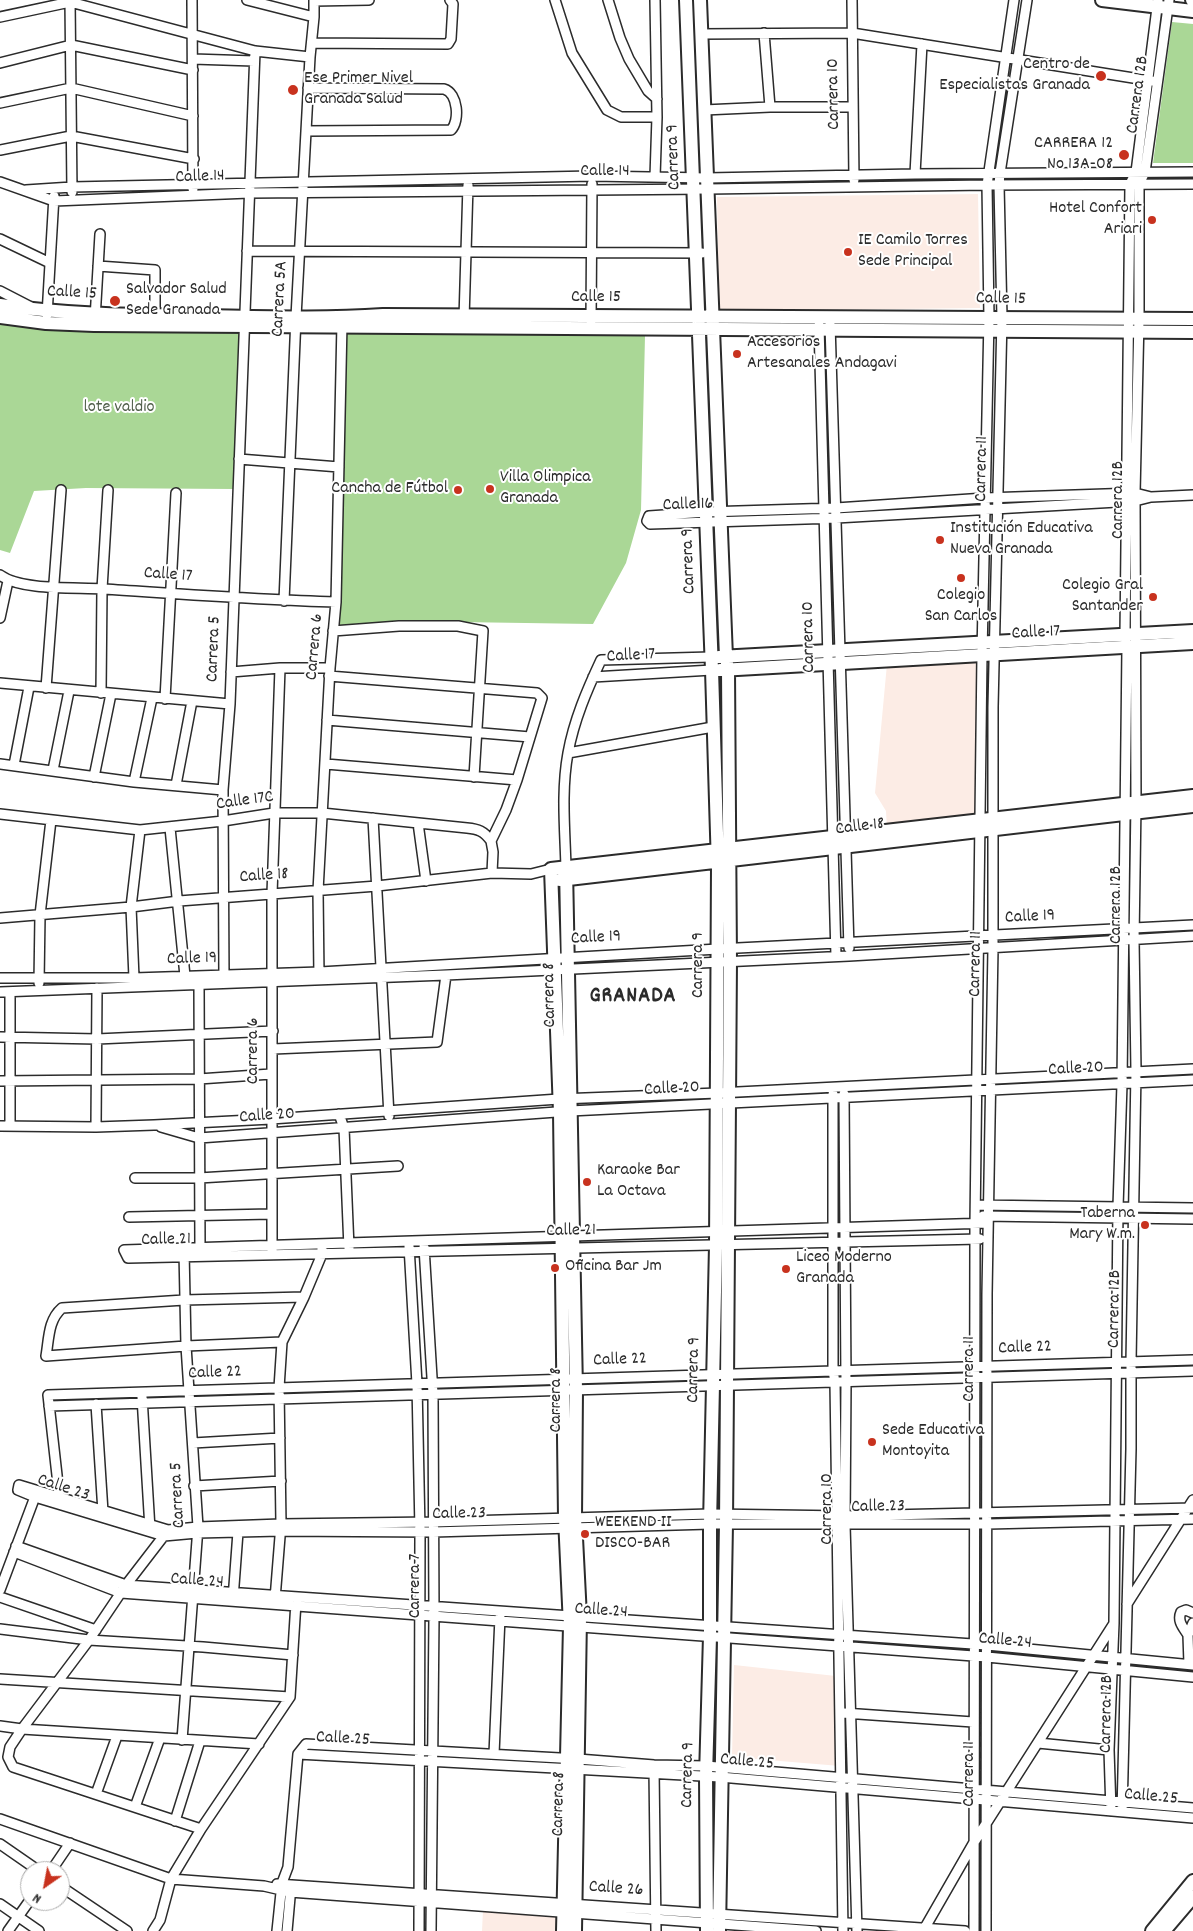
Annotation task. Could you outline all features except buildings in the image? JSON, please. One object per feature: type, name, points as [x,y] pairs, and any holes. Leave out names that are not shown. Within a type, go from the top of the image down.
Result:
[{"type":"street","points":[[192,0],[193,190]]},
{"type":"street","points":[[247,0],[314,17]]},
{"type":"street","points":[[314,0],[368,0]]},
{"type":"street","name":"Carrera 5A","points":[[284,601],[296,322],[314,0]]},
{"type":"street","points":[[312,43],[448,44],[451,39],[453,4],[450,0]]},
{"type":"street","points":[[555,0],[572,53],[607,110],[621,117],[657,117]]},
{"type":"street","points":[[608,0],[628,59],[648,90],[657,99]]},
{"type":"street","points":[[655,0],[656,177]]},
{"type":"street","name":"Carrera 9","points":[[686,0],[713,727],[724,855]]},
{"type":"street","name":"Carrera 9","points":[[700,0],[720,516],[728,670],[724,855],[722,1238],[727,1380],[726,1519],[706,1771],[713,1922]]},
{"type":"street","name":"Carrera 10","points":[[852,0],[854,188]]},
{"type":"street","name":"Carrera 11","points":[[974,1931],[972,1800],[975,1220],[981,707],[989,324],[987,185],[1014,0]]},
{"type":"street","name":"Carrera 11","points":[[986,1931],[988,1820],[988,1238],[993,948],[993,707],[996,648],[1002,324],[999,185],[1027,0]]},
{"type":"street","points":[[1102,0],[1163,4],[1193,11]]},
{"type":"street","points":[[70,1],[72,199]]},
{"type":"street","points":[[0,17],[70,1],[193,36],[254,56]]},
{"type":"street","name":"Carrera 12B","points":[[1111,1811],[1108,1750],[1113,1669],[1116,1522],[1118,1207],[1124,929],[1130,808],[1135,184],[1147,80],[1163,4]]},
{"type":"street","name":"Carrera 12B","points":[[1135,184],[1145,172],[1157,82],[1163,4]]},
{"type":"street","points":[[764,33],[770,107]]},
{"type":"street","points":[[701,34],[852,33],[1157,82]]},
{"type":"street","points":[[915,174],[922,44]]},
{"type":"street","points":[[0,63],[71,46],[193,70]]},
{"type":"street","name":"Carrera 5","points":[[224,979],[223,790],[230,704],[254,56]]},
{"type":"street","points":[[193,59],[310,56]]},
{"type":"street","points":[[0,103],[71,88],[193,116]]},
{"type":"street","points":[[306,131],[451,130],[454,127],[456,117],[455,100],[449,90],[444,89],[308,88]]},
{"type":"street","points":[[704,110],[770,107],[853,107]]},
{"type":"street","points":[[0,150],[71,136],[194,159]]},
{"type":"street","name":"Calle 14","points":[[707,184],[915,174],[1193,172]]},
{"type":"street","points":[[591,322],[592,176]]},
{"type":"street","name":"Calle 14","points":[[0,182],[54,201],[193,190],[250,182],[468,180],[592,176],[656,177],[707,184],[854,188],[1193,184]]},
{"type":"street","points":[[464,321],[468,180]]},
{"type":"street","name":"Calle 14","points":[[19,190],[72,187],[303,193],[592,190],[693,183]]},
{"type":"street","points":[[0,291],[44,315],[50,264],[54,189]]},
{"type":"street","points":[[95,319],[100,234]]},
{"type":"street","points":[[0,239],[50,264]]},
{"type":"street","points":[[247,251],[710,253]]},
{"type":"street","points":[[98,266],[155,270],[155,321]]},
{"type":"street","name":"Calle 15","points":[[0,304],[44,315]]},
{"type":"street","name":"Calle 15","points":[[0,317],[44,315],[155,321],[342,323],[464,321],[1133,325],[1193,319]]},
{"type":"street","name":"Carrera 6","points":[[319,976],[318,890],[326,764],[329,672],[336,602],[342,323]]},
{"type":"street","name":"Carrera 10","points":[[825,323],[836,508],[834,657],[839,842],[847,898],[849,956]]},
{"type":"street","name":"Carrera 10","points":[[825,323],[824,519],[834,657]]},
{"type":"street","name":"Calle 15","points":[[1133,325],[1193,332]]},
{"type":"street","points":[[239,459],[339,467]]},
{"type":"street","points":[[46,688],[60,490]]},
{"type":"street","points":[[100,693],[102,589],[108,490]]},
{"type":"street","points":[[165,699],[176,493]]},
{"type":"street","name":"Calle 16","points":[[706,517],[649,516],[646,521],[650,524],[706,517],[985,498],[1193,495]]},
{"type":"street","name":"Calle 16","points":[[720,516],[824,519],[999,509],[1131,497]]},
{"type":"street","name":"Calle 17","points":[[0,575],[8,581],[54,587],[284,601],[336,602]]},
{"type":"street","points":[[0,618],[8,581]]},
{"type":"street","points":[[333,630],[458,626],[483,630],[474,777]]},
{"type":"street","name":"Calle 17","points":[[593,677],[712,664],[726,657],[834,657],[996,648],[1131,640],[1193,631]]},
{"type":"street","name":"Calle 17","points":[[1131,640],[1193,643]]},
{"type":"street","name":"Calle 17","points":[[593,677],[601,660],[712,664],[728,670],[834,657]]},
{"type":"street","points":[[231,672],[280,668],[479,689],[537,693],[542,698],[517,780],[506,810],[491,841],[493,852],[492,874]]},
{"type":"street","name":"Carrera 6","points":[[272,1255],[272,894],[280,668]]},
{"type":"street","points":[[566,874],[564,789],[568,753],[579,710],[593,677]]},
{"type":"street","points":[[0,683],[230,704]]},
{"type":"street","points":[[14,765],[29,687]]},
{"type":"street","points":[[53,770],[70,690]]},
{"type":"street","points":[[94,776],[111,694]]},
{"type":"street","points":[[134,782],[152,698]]},
{"type":"street","points":[[176,785],[192,701]]},
{"type":"street","points":[[981,707],[993,707]]},
{"type":"street","points":[[327,720],[530,737]]},
{"type":"street","points":[[568,753],[713,727]]},
{"type":"street","points":[[0,764],[134,782],[223,790]]},
{"type":"street","points":[[326,764],[517,780]]},
{"type":"street","name":"Calle 18","points":[[0,918],[179,901],[377,886],[492,874],[566,874],[1130,808],[1193,796]]},
{"type":"street","name":"Calle 18","points":[[1130,808],[1193,806]]},
{"type":"street","name":"Carrera 12B","points":[[1122,1812],[1126,1604],[1130,1521],[1136,1083],[1135,928],[1130,808]]},
{"type":"street","name":"Calle 17C","points":[[0,814],[140,830],[223,822],[274,813],[322,813],[479,830],[486,834],[491,841]]},
{"type":"street","points":[[374,818],[380,972],[389,1123]]},
{"type":"street","points":[[40,990],[40,915],[51,820]]},
{"type":"street","points":[[418,823],[426,881]]},
{"type":"street","points":[[170,828],[179,901],[185,976]]},
{"type":"street","points":[[134,978],[131,907],[140,830]]},
{"type":"street","name":"Carrera 10","points":[[836,956],[834,898],[839,842]]},
{"type":"street","name":"Carrera 8","points":[[566,874],[562,963],[568,1242],[570,1523],[575,1621],[570,1908],[575,1931]]},
{"type":"street","name":"Carrera 8","points":[[552,875],[562,963]]},
{"type":"street","points":[[834,898],[847,898]]},
{"type":"street","points":[[1190,926],[1191,936]]},
{"type":"street","name":"Calle 19","points":[[0,978],[185,976],[224,979],[319,976],[380,972],[429,964],[472,962],[562,963],[724,955],[836,943],[1190,926]]},
{"type":"street","points":[[1086,931],[1088,942]]},
{"type":"street","name":"Calle 19","points":[[380,972],[429,975],[471,974],[562,963],[724,955],[849,956],[1191,936]]},
{"type":"street","points":[[429,964],[429,975]]},
{"type":"street","points":[[272,1050],[437,1042],[448,975]]},
{"type":"street","name":"Calle 19","points":[[0,992],[199,984],[224,979]]},
{"type":"street","points":[[199,984],[200,1252]]},
{"type":"street","points":[[96,1127],[97,988]]},
{"type":"street","points":[[5,1126],[10,1080],[4,1037],[10,992]]},
{"type":"street","points":[[4,1037],[199,1036],[273,1031]]},
{"type":"street","name":"Calle 20","points":[[723,1098],[832,1086],[1193,1069]]},
{"type":"street","points":[[0,1080],[199,1079],[272,1074]]},
{"type":"street","name":"Calle 20","points":[[5,1126],[96,1127],[154,1125],[388,1111],[723,1098],[833,1099],[1193,1080]]},
{"type":"street","name":"Carrera 10","points":[[832,1086],[833,1371],[840,1520],[850,1646],[850,1713],[857,1927]]},
{"type":"street","name":"Carrera 10","points":[[843,1927],[838,1635],[840,1520],[846,1382],[844,1086]]},
{"type":"street","name":"Calle 20","points":[[154,1125],[199,1138],[344,1128],[565,1105]]},
{"type":"street","points":[[339,1114],[344,1128],[350,1243],[348,1253]]},
{"type":"street","points":[[135,1178],[200,1178],[398,1166]]},
{"type":"street","points":[[976,1179],[990,1179]]},
{"type":"street","points":[[976,1205],[1193,1208]]},
{"type":"street","points":[[129,1217],[271,1214]]},
{"type":"street","name":"Calle 21","points":[[722,1238],[832,1228],[975,1220],[1193,1219]]},
{"type":"street","name":"Carrera 9","points":[[713,1922],[720,1772],[717,1631],[710,1519],[712,1380],[722,1238]]},
{"type":"street","name":"Calle 21","points":[[184,1252],[128,1258],[124,1250],[200,1252],[272,1255],[409,1252],[568,1242],[722,1238],[832,1242],[988,1238]]},
{"type":"street","name":"Calle 21","points":[[200,1252],[272,1245],[424,1240],[568,1242]]},
{"type":"street","name":"Carrera 7","points":[[424,1240],[432,1383],[431,1931]]},
{"type":"street","name":"Carrera 7","points":[[409,1241],[417,1384],[420,1527],[419,1931]]},
{"type":"street","points":[[275,1600],[280,1527],[279,1388],[282,1342],[322,1254],[322,1244]]},
{"type":"street","name":"Carrera 5","points":[[182,1740],[198,1530],[186,1346],[184,1252]]},
{"type":"street","points":[[282,1342],[186,1346],[46,1356],[52,1322],[62,1308],[184,1300],[304,1297]]},
{"type":"street","name":"Calle 22","points":[[727,1380],[833,1371],[1193,1360]]},
{"type":"street","name":"Calle 22","points":[[570,1385],[432,1383],[48,1395],[49,1406],[417,1395],[570,1385],[712,1380],[846,1382],[1193,1371]]},
{"type":"street","points":[[142,1392],[150,1528]]},
{"type":"street","points":[[96,1404],[103,1513]]},
{"type":"street","points":[[49,1406],[60,1501]]},
{"type":"street","points":[[193,1443],[280,1438]]},
{"type":"street","points":[[1116,1449],[1131,1449]]},
{"type":"street","points":[[194,1486],[281,1481]]},
{"type":"street","name":"Calle 23","points":[[15,1549],[36,1494],[166,1533],[280,1527],[420,1527],[433,1532],[570,1523]]},
{"type":"street","points":[[924,1930],[988,1820],[1191,1505]]},
{"type":"street","name":"Calle 23","points":[[840,1520],[974,1512],[1115,1510],[1191,1505]]},
{"type":"street","name":"Calle 23","points":[[420,1527],[432,1522],[570,1523],[710,1519],[988,1524],[1193,1519]]},
{"type":"street","name":"Calle 23","points":[[198,1530],[238,1532],[280,1527]]},
{"type":"street","points":[[234,1597],[238,1532]]},
{"type":"street","points":[[166,1533],[22,1729],[8,1752],[9,1762],[13,1767],[201,1829]]},
{"type":"street","points":[[0,1590],[15,1549]]},
{"type":"street","name":"Calle 24","points":[[15,1549],[123,1589],[717,1631],[838,1635],[973,1644],[1191,1664]]},
{"type":"street","points":[[0,1597],[96,1630]]},
{"type":"street","points":[[153,1931],[160,1920],[171,1879],[201,1829],[290,1697],[296,1602]]},
{"type":"street","points":[[1191,1664],[1188,1635],[1181,1624],[1179,1616],[1181,1612],[1186,1610],[1193,1613]]},
{"type":"street","points":[[494,1754],[500,1616]]},
{"type":"street","points":[[1188,1635],[1193,1623]]},
{"type":"street","points":[[0,1629],[89,1640],[293,1655]]},
{"type":"street","name":"Calle 24","points":[[717,1631],[838,1646],[987,1656],[1193,1677]]},
{"type":"street","points":[[0,1679],[290,1697]]},
{"type":"street","points":[[839,1712],[973,1722]]},
{"type":"street","points":[[0,1726],[117,1736],[259,1744]]},
{"type":"street","points":[[96,1794],[117,1736]]},
{"type":"street","points":[[135,1807],[160,1738]]},
{"type":"street","points":[[175,1820],[200,1741]]},
{"type":"street","points":[[1038,1743],[1108,1750]]},
{"type":"street","name":"Calle 25","points":[[298,1754],[306,1744],[494,1754],[573,1764]]},
{"type":"street","points":[[277,1931],[286,1887],[298,1754]]},
{"type":"street","name":"Calle 25","points":[[298,1754],[432,1762],[573,1764],[853,1777],[1193,1808]]},
{"type":"street","points":[[654,1769],[656,1931]]},
{"type":"street","name":"Calle 25","points":[[720,1772],[840,1787],[972,1800],[1193,1818]]},
{"type":"street","name":"Calle 26","points":[[0,1819],[171,1879],[656,1914],[713,1922],[816,1931]]},
{"type":"street","points":[[58,1861],[70,1843]]},
{"type":"street","points":[[0,1844],[24,1861]]},
{"type":"street","points":[[842,1849],[854,1848]]},
{"type":"street","points":[[1152,1931],[1193,1881]]},
{"type":"street","points":[[286,1887],[287,1931]]},
{"type":"street","points":[[70,1893],[128,1931]]},
{"type":"street","points":[[1164,1931],[1193,1897]]},
{"type":"street","points":[[0,1904],[39,1931]]},
{"type":"street","name":"Carrera 8","points":[[563,1931],[570,1908]]},
{"type":"street","points":[[8,1931],[22,1911]]},
{"type":"street","name":"Calle 26","points":[[713,1922],[965,1931]]},
{"type":"shaded area","name":"IE Camilo Torres Sede Principal","points":[[978,194],[980,308],[719,311],[717,197]]},
{"type":"shaded area","points":[[978,659],[978,818],[887,829],[886,811],[875,793],[887,664]]},
{"type":"shaded area","points":[[734,1665],[836,1676],[840,1766],[732,1757]]},
{"type":"shaded area","points":[[483,1910],[561,1916],[560,1931],[482,1931]]},
{"type":"green space","points":[[1172,22],[1193,24],[1193,163],[1153,163]]},
{"type":"green space","name":"lote valdio","points":[[0,321],[241,331],[234,489],[86,488],[34,491],[10,553],[0,550]]},
{"type":"green space","name":"Villa Olimpica Granada","points":[[347,331],[645,336],[641,510],[626,563],[593,624],[458,622],[333,630],[340,399]]},
{"type":"place","name":"Centro de Especialistas Granada","points":[[1101,76]]},
{"type":"place","name":"Ese Primer Nivel Granada Salud","points":[[293,90]]},
{"type":"place","name":"CARRERA 12 No 13A-08","points":[[1124,155]]},
{"type":"place","name":"Hotel Confort Ariari","points":[[1152,220]]},
{"type":"place","name":"IE Camilo Torres Sede Principal","points":[[848,252]]},
{"type":"place","name":"Salvador Salud Sede Granada","points":[[115,301]]},
{"type":"place","name":"Accesorios Artesanales Andagavi","points":[[737,354]]},
{"type":"place","name":"Villa Olimpica Granada","points":[[490,489]]},
{"type":"place","name":"Cancha de Fútbol","points":[[458,490]]},
{"type":"place","name":"Institución Educativa Nueva Granada","points":[[940,540]]},
{"type":"place","name":"Colegio San Carlos","points":[[961,578]]},
{"type":"place","name":"Colegio Gral Santander","points":[[1153,597]]},
{"type":"place","name":"Karaoke Bar La Octava","points":[[587,1182]]},
{"type":"place","name":"Taberna Mary W.m.","points":[[1145,1225]]},
{"type":"place","name":"Oficina Bar Jm","points":[[555,1268]]},
{"type":"place","name":"Liceo Moderno Granada","points":[[786,1269]]},
{"type":"place","name":"Sede Educativa Montoyita","points":[[872,1442]]},
{"type":"place","name":"WEEKEND II DISCO-BAR","points":[[585,1534]]},
{"type":"district","name":"GRANADA","points":[[633,998]]}]
